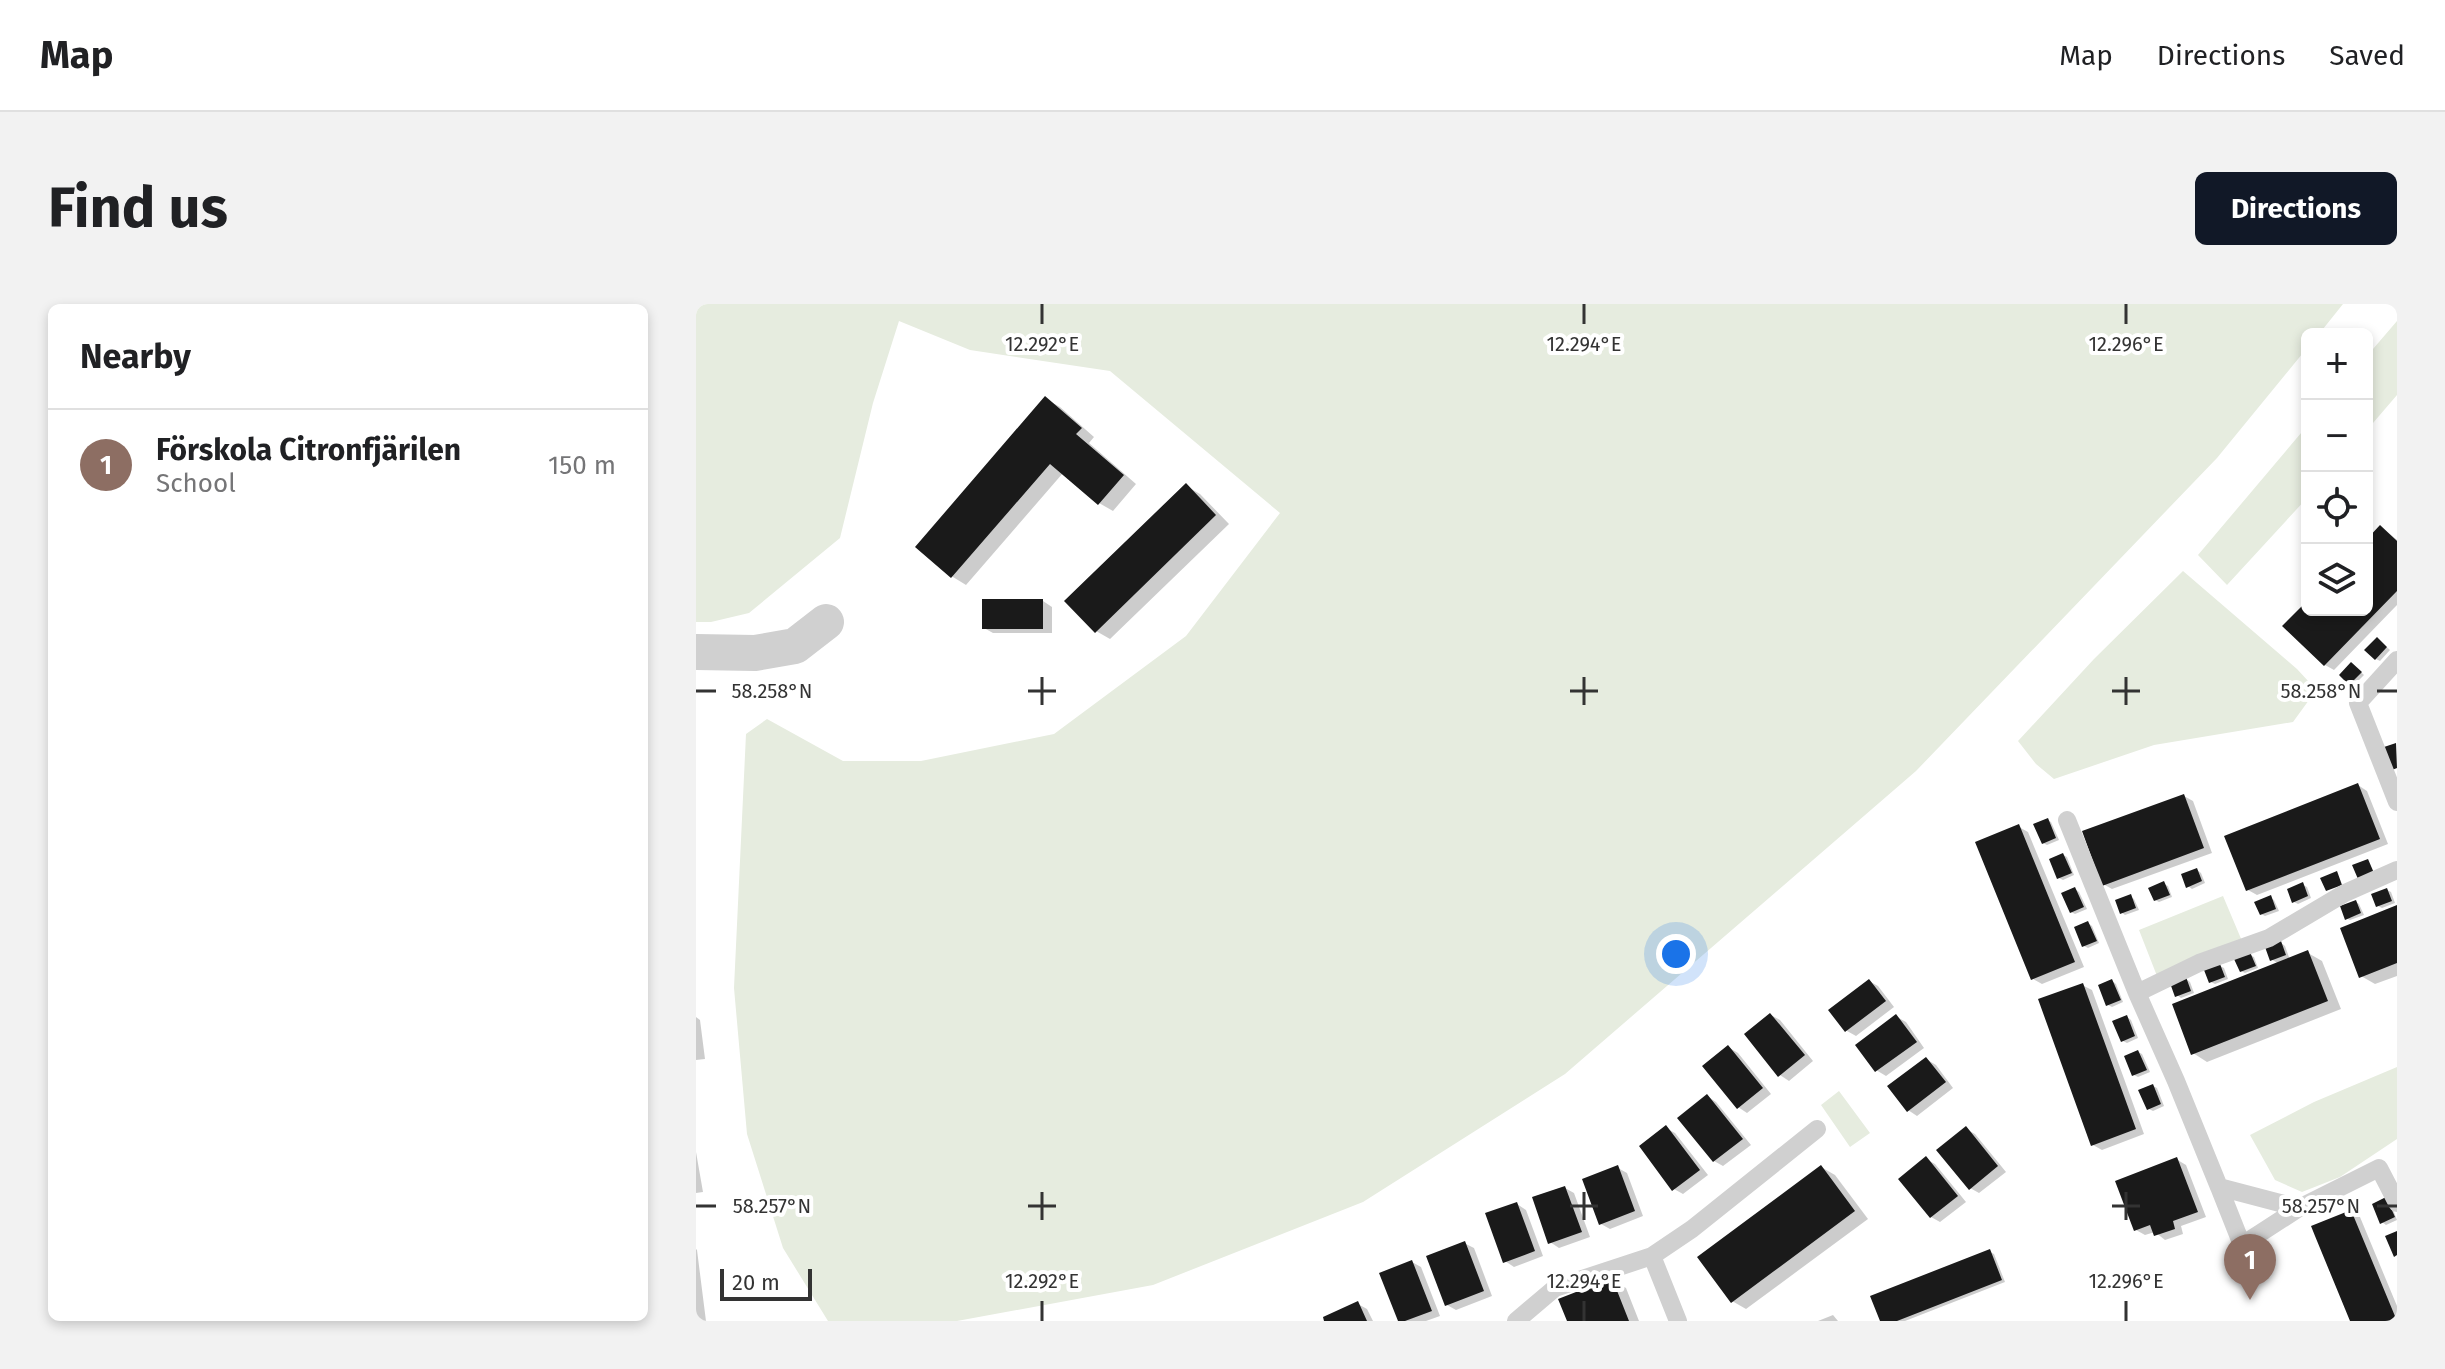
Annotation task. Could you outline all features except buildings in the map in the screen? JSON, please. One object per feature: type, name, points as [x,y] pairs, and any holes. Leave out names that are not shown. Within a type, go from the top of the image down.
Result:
[{"type":"street","points":[[696,652],[755,653],[795,646],[826,622]]},
{"type":"lane","points":[[2397,660],[2358,703],[2397,802]]},
{"type":"lane","points":[[2067,820],[2242,1245],[2299,1208],[2379,1168],[2397,1203]]},
{"type":"lane","points":[[2137,993],[2199,963],[2269,938],[2345,893],[2397,870]]},
{"type":"lane","points":[[1516,1321],[1555,1288],[1652,1256],[1692,1229],[1817,1129]]},
{"type":"lane","points":[[2219,1187],[2299,1208]]},
{"type":"lane","points":[[1652,1256],[1678,1321]]},
{"type":"shaded area","points":[[696,304],[2343,304],[2324,328],[2301,328],[2301,355],[2217,458],[1916,771],[1565,1074],[1363,1202],[1153,1285],[957,1321],[828,1321],[783,1248],[747,1134],[734,988],[746,734],[767,719],[843,761],[921,761],[1054,734],[1186,636],[1280,513],[1110,371],[970,350],[899,321],[873,403],[840,538],[749,613],[711,622],[696,622]]},
{"type":"shaded area","points":[[2397,321],[2397,395],[2373,423],[2373,400],[2373,349]]},
{"type":"shaded area","points":[[2301,433],[2301,505],[2227,585],[2198,555]]},
{"type":"shaded area","points":[[2183,571],[2297,669],[2310,683],[2309,700],[2293,722],[2154,745],[2054,779],[2036,764],[2018,741],[2094,659]]},
{"type":"shaded area","points":[[2223,896],[2242,941],[2157,976],[2139,930]]},
{"type":"shaded area","points":[[2397,1067],[2397,1139],[2340,1177],[2302,1192],[2275,1180],[2250,1135],[2314,1102]]},
{"type":"shaded area","points":[[1839,1091],[1870,1133],[1850,1147],[1821,1105]]},
{"type":"place","name":"Förskola Citronfjärilen","points":[[2250,1300]]}]
